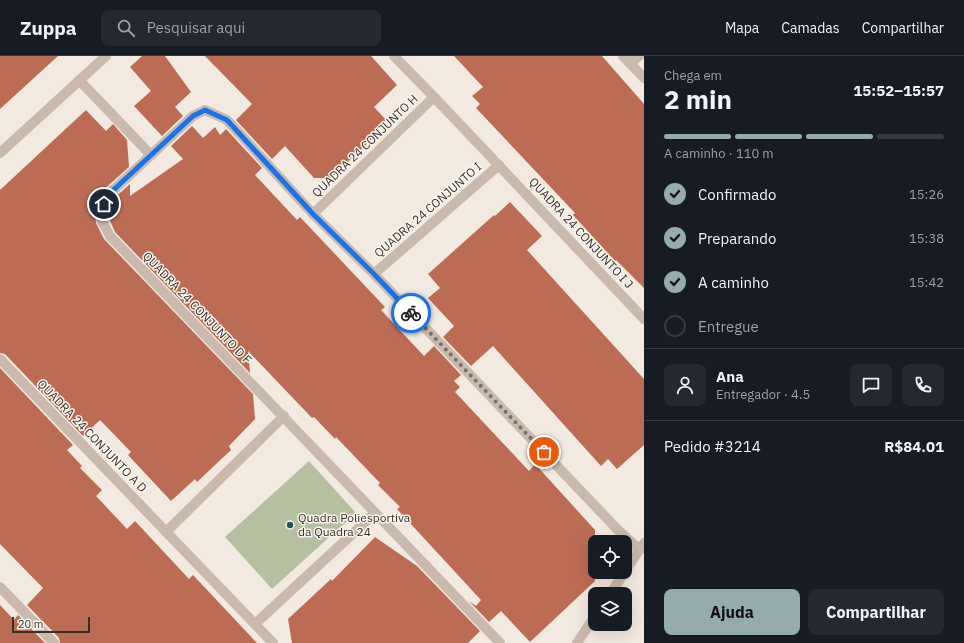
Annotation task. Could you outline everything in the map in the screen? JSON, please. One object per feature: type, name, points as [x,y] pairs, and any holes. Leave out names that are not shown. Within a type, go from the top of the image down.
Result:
[{"type":"street","points":[[0,153],[106,56]]},
{"type":"street","name":"QUADRA 24 CONJUNTO I J","points":[[394,56],[644,319]]},
{"type":"street","points":[[639,56],[627,60],[644,78]]},
{"type":"street","points":[[79,80],[150,154],[193,116],[205,110],[227,120],[313,214],[374,274],[618,530],[642,546],[632,561]]},
{"type":"street","name":"QUADRA 24 CONJUNTO H","points":[[313,214],[434,97]]},
{"type":"street","name":"QUADRA 24 CONJUNTO D F","points":[[150,154],[107,196],[100,213],[110,236],[500,643]]},
{"type":"street","name":"QUADRA 24 CONJUNTO I","points":[[374,274],[499,165]]},
{"type":"street","name":"QUADRA 24 CONJUNTO A D","points":[[0,359],[272,643]]},
{"type":"street","points":[[166,532],[284,416]]},
{"type":"street","points":[[255,624],[375,513]]},
{"type":"street","points":[[0,586],[54,643]]},
{"type":"street","points":[[577,643],[588,626]]},
{"type":"green space","name":"Quadra Poliesportiva da Quadra 24","points":[[309,461],[356,513],[272,589],[225,537]]},
{"type":"building","points":[[0,56],[58,56],[0,109]]},
{"type":"building","points":[[142,56],[165,56],[191,92],[175,107],[183,116],[162,136],[134,106],[151,91],[130,67]]},
{"type":"building","points":[[205,56],[371,56],[397,85],[374,107],[386,120],[376,129],[379,132],[331,178],[314,178],[285,146],[272,159],[236,120],[252,104]]},
{"type":"building","points":[[454,56],[602,56],[644,104],[644,288],[616,260],[615,261],[573,215],[575,213],[476,108],[480,104],[472,96],[483,87]]},
{"type":"building","points":[[86,110],[106,131],[113,124],[127,140],[129,167],[102,191],[95,212],[96,223],[104,239],[253,394],[255,419],[229,446],[231,450],[197,482],[195,479],[171,501],[128,455],[131,452],[100,420],[83,436],[5,354],[0,353],[0,190]]},
{"type":"building","points":[[192,126],[203,138],[215,127],[220,135],[226,129],[262,168],[255,175],[297,220],[300,217],[385,307],[381,310],[424,356],[434,346],[461,375],[454,381],[460,387],[455,392],[529,471],[535,464],[595,530],[595,535],[588,535],[588,579],[595,579],[595,581],[530,642],[501,611],[489,622],[469,601],[476,606],[481,600],[397,509],[400,507],[378,485],[380,483],[336,437],[335,439],[314,417],[312,418],[248,351],[250,373],[115,232],[108,216],[112,200],[130,184],[130,196],[183,159],[171,146]]},
{"type":"building","points":[[510,202],[542,236],[527,250],[644,379],[644,445],[617,469],[608,459],[601,466],[493,346],[471,366],[443,337],[454,326],[428,298],[440,288],[428,274]]},
{"type":"building","points":[[0,368],[73,445],[67,450],[82,466],[80,468],[102,490],[96,496],[127,529],[135,521],[189,579],[193,575],[257,643],[60,643],[59,638],[27,605],[43,588],[0,544]]},
{"type":"building","points":[[375,537],[417,566],[480,631],[468,643],[292,643],[288,619],[331,579],[332,581]]},
{"type":"building","points":[[0,605],[14,620],[18,615],[45,643],[0,643]]},
{"type":"way so far","points":[[411,313],[544,452]]},
{"type":"place","name":"Quadra Poliesportiva da Quadra 24","points":[[290,525]]},
{"type":"route","points":[[104,204],[107,196],[150,154],[193,116],[205,110],[227,120],[313,214],[411,313]]}]
